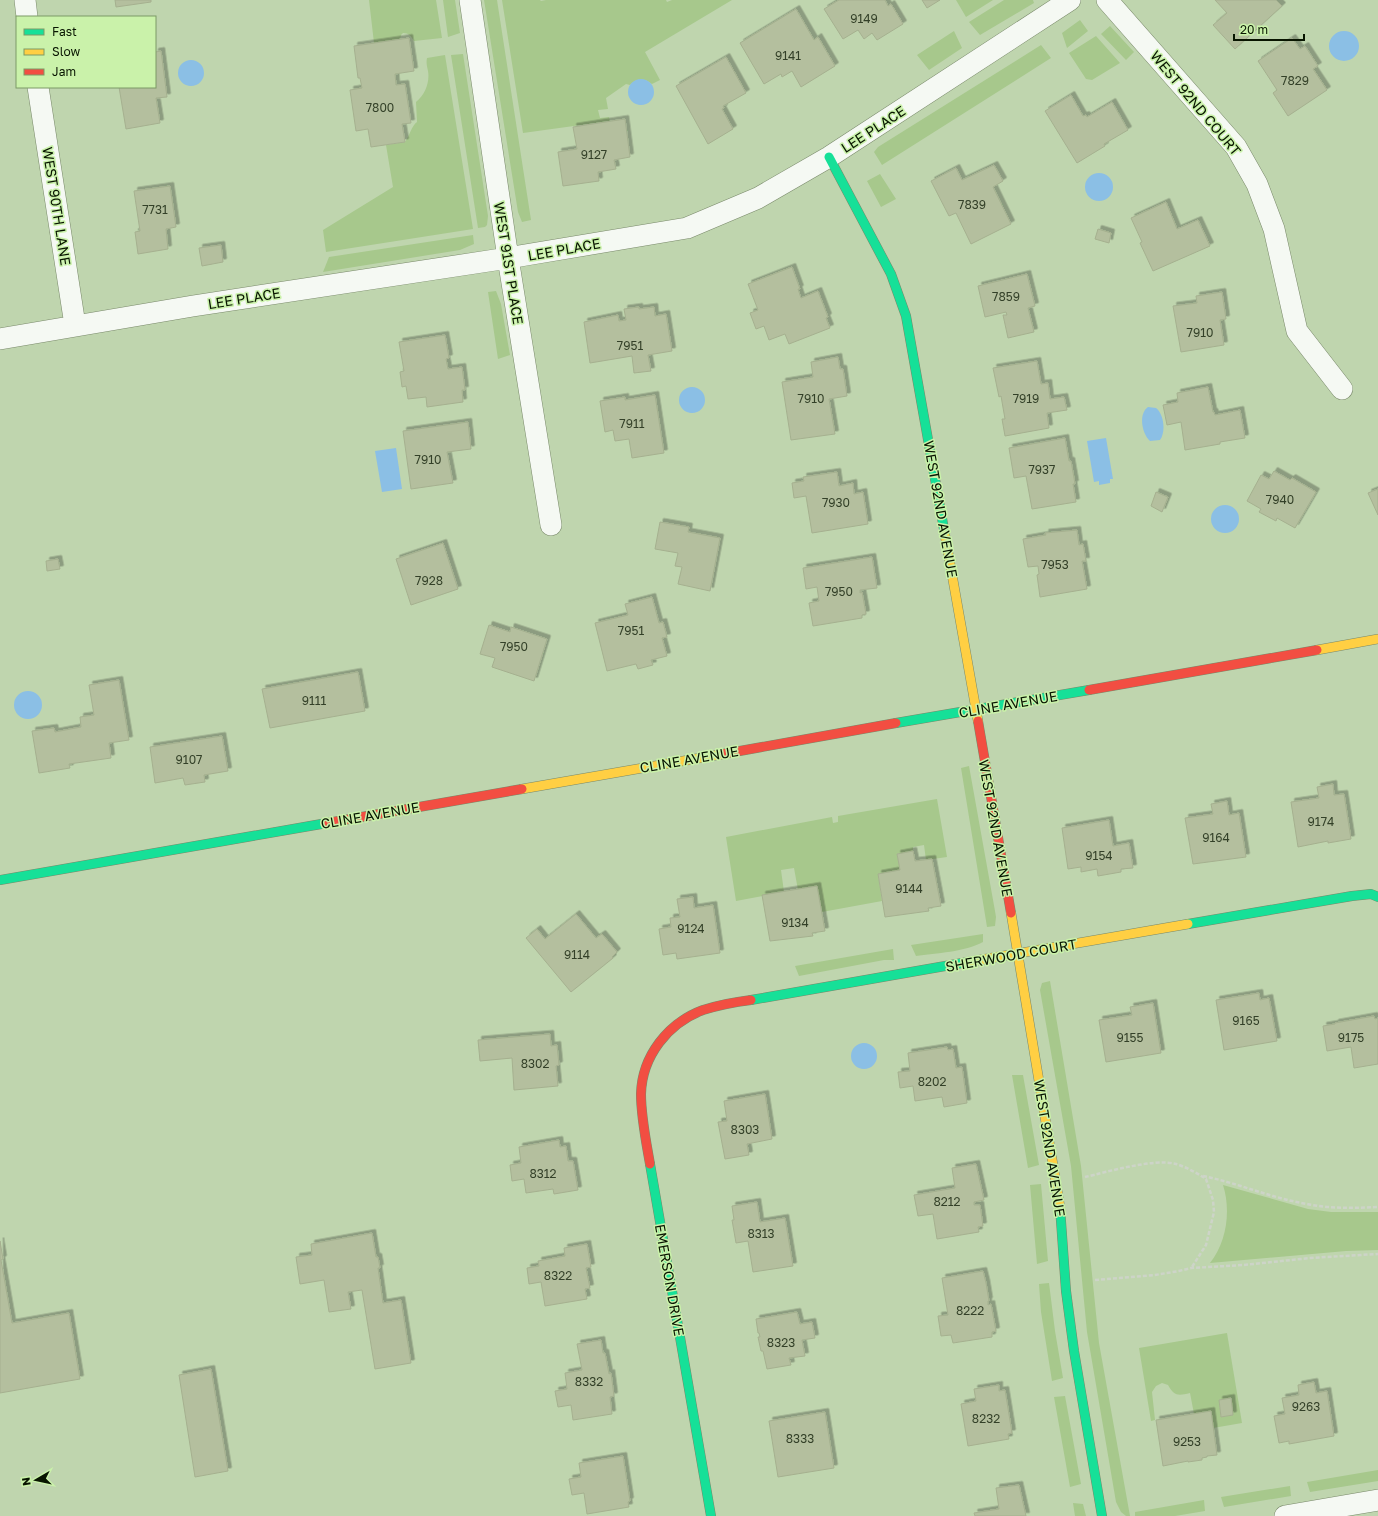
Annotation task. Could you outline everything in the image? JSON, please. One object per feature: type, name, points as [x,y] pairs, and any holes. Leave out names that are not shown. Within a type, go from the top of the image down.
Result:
[{"type":"street","points":[[25,0],[27,16]]},
{"type":"street","name":"WEST 91ST PLACE","points":[[470,0],[508,258],[551,525]]},
{"type":"street","name":"LEE PLACE","points":[[0,339],[75,325],[508,258],[687,228],[758,198],[829,157],[1070,0]]},
{"type":"street","name":"WEST 92ND COURT","points":[[1107,0],[1236,147],[1257,184],[1274,229],[1297,331],[1342,389]]},
{"type":"street","name":"WEST 90TH LANE","points":[[38,88],[75,325]]},
{"type":"street","name":"WEST 92ND AVENUE","points":[[829,157],[891,274],[906,316],[976,710],[1060,1202],[1067,1299],[1074,1351],[1102,1516]]},
{"type":"street","name":"CLINE AVENUE","points":[[0,880],[856,729],[976,710],[1378,639]]},
{"type":"street","name":"SHERWOOD COURT","points":[[655,1046],[677,1026],[700,1012],[726,1004],[1352,896],[1371,894],[1378,897]]},
{"type":"street","name":"EMERSON DRIVE","points":[[655,1046],[645,1067],[641,1092],[644,1130],[711,1516]]},
{"type":"street","points":[[1285,1516],[1378,1500]]},
{"type":"path","points":[[1085,1177],[1126,1167],[1162,1162],[1175,1164],[1206,1179],[1213,1200],[1214,1212],[1206,1245],[1191,1268]]},
{"type":"path","points":[[1200,1175],[1225,1180],[1269,1195],[1306,1204],[1334,1208],[1378,1207]]},
{"type":"path","points":[[1095,1280],[1155,1275],[1191,1268],[1378,1254]]},
{"type":"green space","points":[[369,0],[436,0],[442,38],[414,41],[410,35],[403,33],[400,39],[374,43]]},
{"type":"green space","points":[[443,0],[455,0],[460,33],[448,37]]},
{"type":"green space","points":[[484,0],[497,0],[531,220],[522,222],[518,212]]},
{"type":"green space","points":[[502,0],[666,0],[667,2],[672,0],[732,0],[645,52],[660,80],[652,84],[641,80],[630,85],[626,84],[606,98],[608,109],[598,110],[600,118],[609,117],[610,121],[523,133]]},
{"type":"green space","points":[[956,0],[993,0],[966,17]]},
{"type":"green space","points":[[1004,0],[1033,0],[1034,3],[980,35],[969,22]]},
{"type":"green space","points":[[1080,20],[1088,31],[1067,48],[1062,33]]},
{"type":"green space","points":[[1110,26],[1134,52],[1126,60],[1101,34]]},
{"type":"green space","points":[[954,31],[962,48],[929,70],[917,55]]},
{"type":"green space","points":[[1096,36],[1120,63],[1092,80],[1086,79],[1069,53]]},
{"type":"green space","points":[[1041,45],[1051,58],[882,165],[874,152],[878,147]]},
{"type":"green space","points":[[463,54],[488,216],[487,225],[485,227],[478,228],[451,55]]},
{"type":"green space","points":[[445,55],[473,229],[326,252],[323,230],[393,187],[386,145],[405,142],[417,122],[416,102],[422,96],[427,84],[427,58]]},
{"type":"green space","points":[[880,174],[896,199],[881,207],[867,181]]},
{"type":"green space","points":[[473,235],[474,244],[460,250],[323,272],[329,257]]},
{"type":"green space","points":[[496,291],[501,304],[510,355],[498,359],[488,292]]},
{"type":"green space","points":[[969,766],[996,917],[995,926],[987,927],[961,768]]},
{"type":"green space","points":[[937,799],[947,857],[926,860],[924,845],[913,847],[913,851],[897,854],[900,870],[878,874],[882,901],[822,912],[817,886],[798,890],[794,868],[781,870],[784,892],[736,901],[726,837],[832,817],[833,823],[838,822],[838,816]]},
{"type":"green space","points":[[983,934],[983,942],[968,948],[950,952],[916,956],[911,945]]},
{"type":"green space","points":[[893,949],[894,960],[884,960],[799,976],[795,966]]},
{"type":"green space","points":[[1050,981],[1081,1166],[1099,1343],[1130,1516],[1126,1516],[1121,1512],[1116,1502],[1087,1332],[1071,1166],[1040,990],[1042,983]]},
{"type":"green space","points":[[1012,1075],[1023,1075],[1039,1165],[1028,1168]]},
{"type":"green space","points":[[1041,1184],[1048,1261],[1037,1264],[1030,1185]]},
{"type":"green space","points":[[1223,1185],[1308,1209],[1331,1212],[1378,1212],[1378,1250],[1346,1251],[1210,1263],[1216,1255],[1224,1236],[1226,1226],[1227,1205]]},
{"type":"green space","points":[[1049,1283],[1063,1378],[1052,1381],[1041,1312],[1039,1284]]},
{"type":"green space","points":[[1227,1333],[1242,1423],[1213,1428],[1194,1414],[1190,1393],[1182,1395],[1174,1393],[1168,1385],[1162,1383],[1156,1386],[1152,1392],[1155,1420],[1151,1421],[1139,1348]],"holes":[[[1231,1398],[1233,1415],[1221,1417],[1219,1400]]]},
{"type":"green space","points":[[1065,1396],[1081,1484],[1070,1487],[1054,1397]]},
{"type":"green space","points":[[1378,1470],[1378,1481],[1310,1492],[1307,1482]]},
{"type":"green space","points":[[1290,1486],[1291,1496],[1224,1507],[1221,1497]]},
{"type":"green space","points":[[1204,1500],[1205,1511],[1175,1516],[1135,1516],[1135,1512]]},
{"type":"green space","points":[[1073,1503],[1083,1504],[1086,1516],[1075,1516]]},
{"type":"water","points":[[1344,31],[1350,32],[1358,40],[1358,52],[1350,60],[1344,61],[1338,60],[1330,52],[1329,46],[1330,40],[1338,32]]},
{"type":"water","points":[[191,60],[200,64],[204,73],[200,82],[191,86],[182,82],[178,73],[182,64]]},
{"type":"water","points":[[641,79],[650,83],[654,92],[650,101],[641,105],[632,101],[628,92],[632,83]]},
{"type":"water","points":[[1099,173],[1109,177],[1113,187],[1109,197],[1099,201],[1089,197],[1085,187],[1089,177]]},
{"type":"water","points":[[692,387],[701,391],[705,400],[701,409],[692,413],[683,409],[679,400],[683,391]]},
{"type":"water","points":[[1148,407],[1156,408],[1161,414],[1163,432],[1160,440],[1150,441],[1143,429],[1143,414]]},
{"type":"water","points":[[1106,438],[1113,479],[1110,479],[1110,483],[1099,485],[1099,481],[1094,482],[1087,441]]},
{"type":"water","points":[[396,448],[402,489],[382,492],[375,451]]},
{"type":"water","points":[[1225,505],[1235,509],[1239,519],[1235,529],[1225,533],[1215,529],[1211,519],[1215,509]]},
{"type":"water","points":[[28,691],[38,695],[42,705],[38,715],[28,719],[18,715],[14,705],[18,695]]},
{"type":"water","points":[[864,1043],[873,1047],[877,1056],[873,1065],[864,1069],[855,1065],[851,1056],[855,1047]]},
{"type":"building","points":[[115,0],[151,0],[151,2],[116,7]]},
{"type":"building","points":[[839,0],[885,0],[888,6],[891,4],[903,24],[877,40],[872,33],[864,39],[858,30],[843,39],[824,9]]},
{"type":"building","points":[[922,0],[940,0],[927,8]]},
{"type":"building","points":[[1215,0],[1276,0],[1282,6],[1235,49],[1213,25],[1227,13]]},
{"type":"building","points":[[796,9],[814,40],[818,37],[835,66],[801,87],[792,71],[782,77],[781,74],[764,84],[740,43]]},
{"type":"building","points":[[409,38],[414,71],[395,74],[396,85],[405,84],[411,123],[402,124],[405,142],[371,147],[368,129],[356,131],[350,90],[362,88],[360,78],[358,78],[354,46]]},
{"type":"building","points":[[1292,38],[1300,49],[1305,46],[1318,66],[1313,69],[1327,90],[1288,116],[1273,93],[1277,90],[1258,61]]},
{"type":"building","points":[[161,51],[167,97],[156,98],[160,123],[126,129],[119,88],[156,88],[156,52]]},
{"type":"building","points":[[726,57],[746,93],[723,106],[724,108],[722,109],[733,129],[708,144],[676,86]]},
{"type":"building","points":[[1071,95],[1083,116],[1086,115],[1087,117],[1112,102],[1128,130],[1104,144],[1105,146],[1077,163],[1045,111]]},
{"type":"building","points":[[625,119],[630,157],[614,160],[616,169],[598,172],[599,181],[563,186],[558,152],[577,149],[573,127]]},
{"type":"building","points":[[994,165],[1003,181],[993,187],[1011,224],[971,244],[956,213],[949,216],[931,181],[956,168],[962,180]]},
{"type":"building","points":[[170,186],[176,227],[166,229],[168,249],[138,254],[135,232],[140,231],[134,191]]},
{"type":"building","points":[[1166,202],[1177,229],[1198,220],[1210,246],[1153,271],[1140,243],[1142,242],[1131,218]]},
{"type":"building","points":[[1098,229],[1111,233],[1109,243],[1095,239]]},
{"type":"building","points":[[221,245],[223,262],[202,266],[199,248]]},
{"type":"building","points":[[792,267],[800,289],[798,289],[801,298],[818,291],[828,317],[826,318],[830,328],[789,344],[785,334],[769,340],[764,326],[756,329],[750,313],[758,310],[748,284]]},
{"type":"building","points":[[1027,274],[1035,306],[1028,308],[1034,332],[1008,338],[1003,315],[1007,315],[1006,312],[985,317],[978,286]]},
{"type":"building","points":[[1222,292],[1226,319],[1220,320],[1224,345],[1181,352],[1173,306],[1197,303],[1196,296]]},
{"type":"building","points":[[639,307],[639,309],[654,307],[655,316],[666,314],[672,351],[648,355],[651,371],[634,373],[632,356],[590,363],[584,322],[618,315],[619,321],[626,320],[624,309]]},
{"type":"building","points":[[445,335],[449,358],[446,359],[448,369],[462,367],[465,390],[462,390],[463,402],[427,407],[426,397],[408,399],[406,386],[402,387],[400,372],[404,371],[399,342]]},
{"type":"building","points":[[838,357],[840,369],[843,369],[847,396],[829,399],[835,434],[791,440],[782,382],[813,377],[811,362]]},
{"type":"building","points":[[1037,361],[1041,384],[1048,383],[1050,399],[1064,397],[1067,410],[1047,413],[1049,428],[1005,436],[1002,419],[1005,419],[1001,396],[999,397],[993,368]]},
{"type":"building","points":[[1208,387],[1213,412],[1215,415],[1240,410],[1245,438],[1185,450],[1181,422],[1167,425],[1163,405],[1178,402],[1177,393]]},
{"type":"building","points":[[655,395],[664,453],[632,458],[629,439],[615,441],[613,430],[605,432],[600,401],[625,397],[625,400]]},
{"type":"building","points":[[468,422],[471,449],[447,452],[453,483],[411,489],[403,431]]},
{"type":"building","points":[[1065,438],[1075,484],[1073,484],[1076,502],[1032,509],[1026,476],[1014,478],[1009,448]]},
{"type":"building","points":[[1274,471],[1290,480],[1292,478],[1316,492],[1295,528],[1277,518],[1276,521],[1259,512],[1261,509],[1247,501],[1261,475],[1269,479]]},
{"type":"building","points":[[837,472],[839,486],[853,483],[854,494],[863,492],[868,524],[812,533],[806,496],[794,498],[792,483],[804,481],[803,477]]},
{"type":"building","points":[[1378,489],[1378,515],[1368,493]]},
{"type":"building","points":[[1156,492],[1168,497],[1162,512],[1151,506]]},
{"type":"building","points":[[660,522],[689,527],[688,532],[720,538],[710,591],[678,584],[682,567],[675,566],[678,553],[655,549]]},
{"type":"building","points":[[1077,530],[1079,545],[1083,544],[1086,561],[1082,561],[1087,589],[1040,597],[1037,575],[1039,574],[1038,566],[1028,567],[1023,539],[1046,535],[1045,533]]},
{"type":"building","points":[[443,543],[458,589],[411,605],[396,559]]},
{"type":"building","points":[[872,557],[877,588],[860,590],[860,593],[862,592],[866,614],[862,615],[862,618],[813,626],[809,603],[819,601],[817,587],[806,589],[803,568]]},
{"type":"building","points":[[58,559],[60,569],[47,571],[46,561]]},
{"type":"building","points":[[652,597],[659,623],[663,622],[667,637],[662,638],[667,656],[651,660],[653,665],[638,669],[636,664],[607,671],[595,623],[628,615],[625,604]]},
{"type":"building","points":[[489,625],[510,632],[511,627],[547,639],[534,681],[492,667],[495,658],[480,654]]},
{"type":"building","points":[[358,672],[365,711],[270,728],[262,689]]},
{"type":"building","points":[[119,680],[129,740],[109,743],[111,758],[69,764],[70,768],[39,773],[32,731],[54,728],[55,732],[81,727],[80,717],[94,715],[89,685]]},
{"type":"building","points":[[222,736],[228,771],[204,775],[205,782],[185,785],[183,778],[155,783],[150,747]]},
{"type":"building","points":[[1333,784],[1334,795],[1344,794],[1351,839],[1328,843],[1328,841],[1298,847],[1291,802],[1319,798],[1317,787]]},
{"type":"building","points":[[1227,801],[1229,815],[1239,813],[1246,857],[1193,864],[1185,818],[1213,814],[1211,804]]},
{"type":"building","points":[[1109,820],[1113,846],[1129,843],[1133,868],[1121,869],[1121,872],[1098,876],[1097,869],[1081,872],[1081,867],[1068,869],[1062,828]]},
{"type":"building","points":[[913,851],[915,861],[932,859],[941,906],[928,908],[929,911],[885,917],[878,874],[900,870],[897,854]]},
{"type":"building","points":[[817,886],[825,931],[812,933],[813,936],[770,941],[762,895]]},
{"type":"building","points":[[693,897],[694,908],[713,905],[720,953],[677,959],[676,953],[663,955],[659,929],[671,927],[670,918],[680,917],[677,899]]},
{"type":"building","points":[[576,914],[596,938],[602,934],[617,952],[612,957],[613,958],[571,992],[526,938],[537,929],[545,939]]},
{"type":"building","points":[[1259,993],[1260,1000],[1269,998],[1277,1041],[1224,1050],[1216,1000]]},
{"type":"building","points":[[1153,1003],[1161,1053],[1106,1062],[1099,1020],[1132,1015],[1130,1007]]},
{"type":"building","points":[[1374,1016],[1375,1019],[1378,1018],[1378,1064],[1354,1068],[1351,1047],[1327,1051],[1323,1026]]},
{"type":"building","points":[[550,1034],[551,1046],[557,1045],[559,1065],[556,1066],[558,1086],[514,1090],[512,1058],[480,1061],[478,1040]]},
{"type":"building","points":[[947,1047],[948,1050],[953,1049],[956,1068],[962,1067],[967,1103],[944,1107],[942,1097],[915,1101],[913,1086],[900,1088],[898,1072],[910,1071],[908,1053]]},
{"type":"building","points":[[765,1094],[772,1139],[747,1144],[749,1155],[725,1159],[718,1122],[727,1121],[724,1101]]},
{"type":"building","points":[[559,1140],[560,1147],[566,1146],[568,1161],[573,1161],[578,1190],[554,1194],[553,1189],[526,1193],[524,1179],[512,1181],[510,1165],[521,1163],[519,1147]]},
{"type":"building","points":[[976,1164],[984,1200],[974,1202],[974,1205],[980,1205],[983,1226],[978,1227],[979,1232],[937,1239],[933,1214],[918,1216],[914,1195],[955,1188],[952,1168]]},
{"type":"building","points":[[757,1202],[760,1222],[785,1218],[793,1266],[753,1272],[748,1241],[736,1243],[732,1220],[734,1220],[732,1206]]},
{"type":"building","points":[[372,1233],[376,1257],[378,1257],[380,1268],[378,1268],[383,1303],[401,1300],[411,1363],[375,1369],[362,1290],[348,1292],[351,1309],[329,1312],[324,1280],[300,1284],[296,1257],[312,1255],[311,1244]]},
{"type":"building","points":[[0,1241],[3,1259],[1,1260],[12,1323],[69,1313],[80,1379],[0,1393]]},
{"type":"building","points":[[587,1244],[591,1267],[586,1268],[590,1288],[585,1289],[587,1299],[545,1306],[541,1282],[529,1284],[527,1268],[539,1266],[538,1261],[565,1256],[564,1248]]},
{"type":"building","points":[[983,1271],[989,1301],[988,1305],[991,1304],[996,1331],[992,1332],[992,1337],[953,1343],[951,1335],[941,1336],[938,1316],[948,1315],[942,1278]]},
{"type":"building","points":[[797,1312],[800,1324],[812,1322],[815,1338],[802,1340],[805,1356],[789,1358],[791,1365],[767,1369],[763,1351],[761,1351],[756,1319]]},
{"type":"building","points":[[601,1340],[609,1374],[611,1373],[614,1396],[610,1397],[612,1414],[573,1420],[571,1405],[558,1407],[555,1391],[567,1389],[565,1373],[582,1370],[577,1344]]},
{"type":"building","points":[[211,1369],[228,1471],[195,1477],[179,1375]]},
{"type":"building","points":[[1314,1382],[1316,1393],[1327,1391],[1334,1436],[1289,1444],[1289,1441],[1279,1443],[1274,1416],[1285,1414],[1282,1398],[1299,1395],[1298,1385]]},
{"type":"building","points":[[999,1385],[999,1391],[1005,1390],[1012,1433],[1008,1434],[1009,1439],[968,1446],[961,1404],[976,1401],[974,1389]]},
{"type":"building","points":[[1231,1398],[1233,1415],[1221,1417],[1219,1400]]},
{"type":"building","points":[[1211,1411],[1217,1455],[1207,1456],[1202,1458],[1202,1460],[1163,1466],[1156,1420]]},
{"type":"building","points":[[825,1412],[834,1468],[778,1477],[769,1421]]},
{"type":"building","points":[[623,1456],[630,1501],[628,1502],[629,1507],[587,1514],[584,1493],[572,1495],[569,1479],[581,1477],[579,1463]]},
{"type":"building","points":[[1019,1485],[1026,1516],[975,1516],[974,1513],[999,1509],[996,1488]]},
{"type":"traffic: fast","points":[[829,157],[891,274],[906,316],[945,535]]},
{"type":"traffic: fast","points":[[896,723],[1089,690]]},
{"type":"traffic: fast","points":[[0,880],[327,823]]},
{"type":"traffic: fast","points":[[1188,924],[1352,896],[1371,894],[1378,897]]},
{"type":"traffic: fast","points":[[751,1000],[968,962]]},
{"type":"traffic: fast","points":[[650,1164],[711,1516]]},
{"type":"traffic: fast","points":[[1060,1207],[1066,1291],[1074,1351],[1102,1516]]},
{"type":"traffic: slow","points":[[945,535],[978,721]]},
{"type":"traffic: slow","points":[[1317,650],[1378,639]]},
{"type":"traffic: slow","points":[[522,789],[723,754]]},
{"type":"traffic: slow","points":[[1011,913],[1060,1207]]},
{"type":"traffic: slow","points":[[968,962],[1188,924]]},
{"type":"traffic: jam","points":[[1089,690],[1317,650]]},
{"type":"traffic: jam","points":[[978,721],[1011,913]]},
{"type":"traffic: jam","points":[[723,754],[896,723]]},
{"type":"traffic: jam","points":[[327,823],[522,789]]},
{"type":"traffic: jam","points":[[650,1164],[643,1120],[641,1094],[646,1067],[652,1054],[668,1032],[690,1016],[703,1010],[751,1000]]}]
